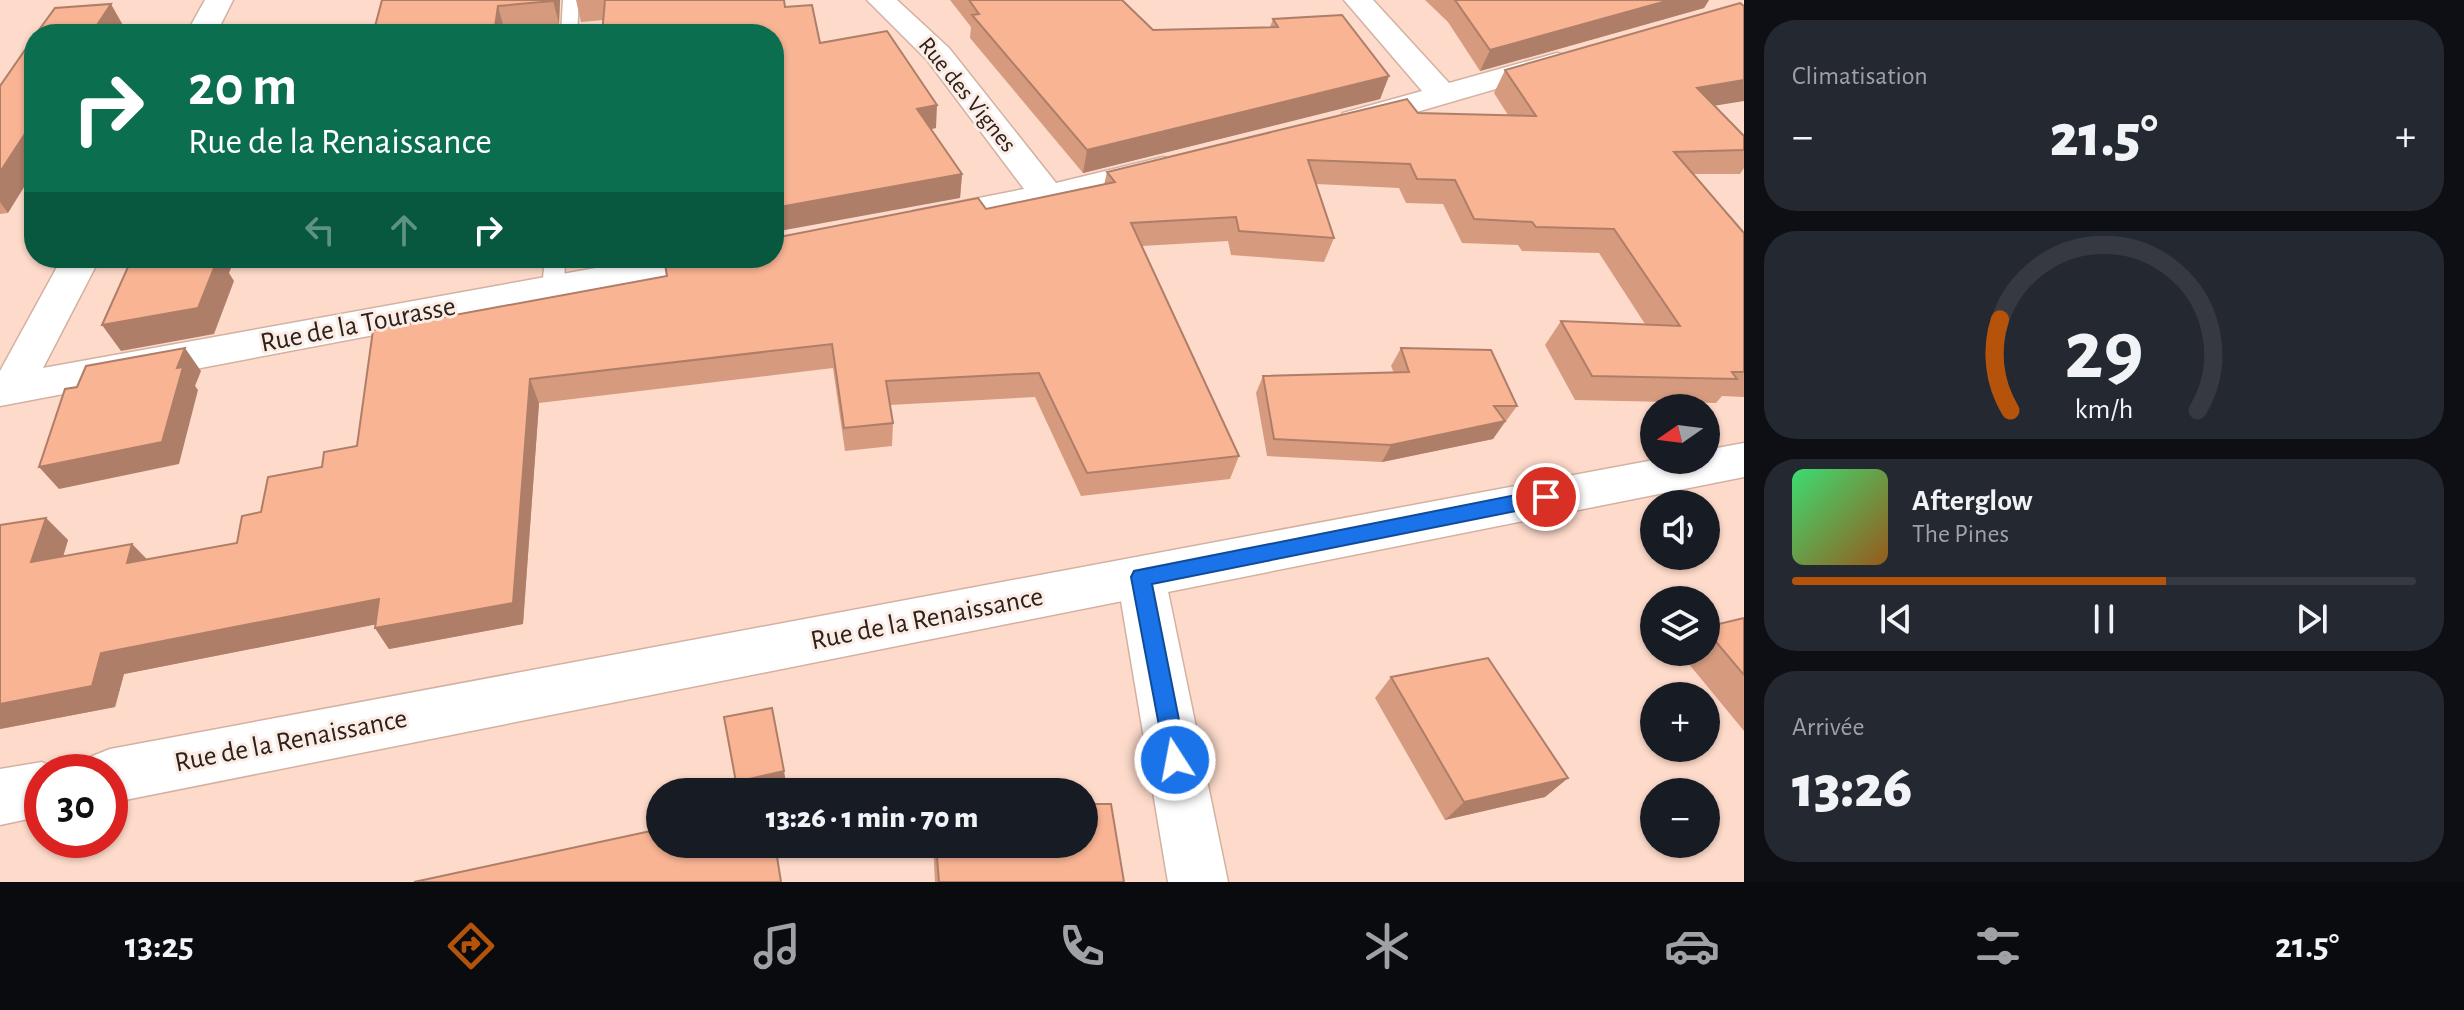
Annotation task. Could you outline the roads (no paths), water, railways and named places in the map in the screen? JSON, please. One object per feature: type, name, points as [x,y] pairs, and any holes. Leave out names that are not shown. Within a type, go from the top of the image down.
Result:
[{"type":"street","points":[[206,24],[219,0]]},
{"type":"street","name":"Rue des Vignes","points":[[881,0],[938,54],[1047,195]]},
{"type":"street","points":[[1358,0],[1443,95]]},
{"type":"street","points":[[1324,127],[1593,52]]},
{"type":"street","points":[[897,224],[1047,195],[1187,161]]},
{"type":"street","points":[[5,390],[75,268]]},
{"type":"street","name":"Rue de la Tourasse","points":[[5,390],[554,273],[608,268]]},
{"type":"street","name":"Rue de la Renaissance","points":[[128,773],[1744,460]]},
{"type":"street","points":[[1141,577],[1198,882]]},
{"type":"street","points":[[0,797],[24,792]]},
{"type":"lane","points":[[570,24],[571,0]]}]
